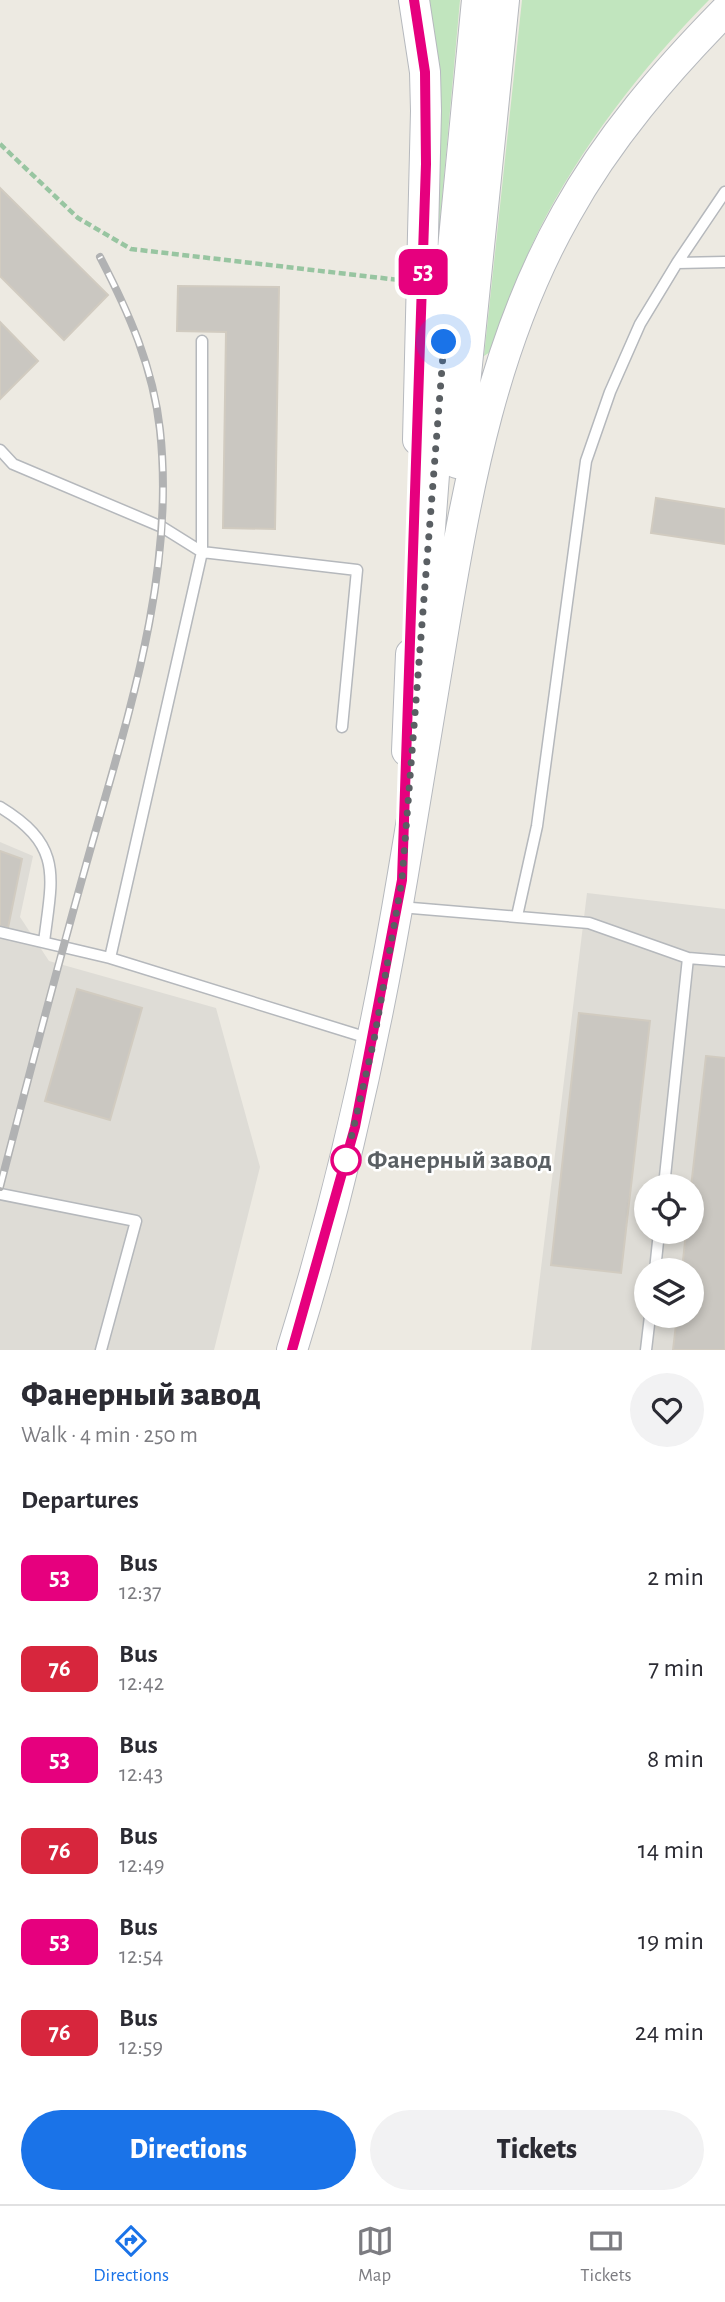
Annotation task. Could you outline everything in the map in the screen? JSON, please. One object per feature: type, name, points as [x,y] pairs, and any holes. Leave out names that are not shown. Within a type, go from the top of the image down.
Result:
[{"type":"main road","points":[[400,893],[426,164],[425,72],[414,0]]},
{"type":"main road","points":[[400,893],[443,356],[477,0]]},
{"type":"main road","points":[[400,893],[442,598],[504,0]]},
{"type":"main road","points":[[292,1350],[337,1199],[374,1040],[473,464],[486,410],[510,338],[555,235],[597,163],[635,111],[725,11]]},
{"type":"lane","points":[[517,916],[537,826],[586,461],[610,391],[640,324],[725,192]]},
{"type":"lane","points":[[677,263],[725,262]]},
{"type":"lane","points":[[110,958],[202,552],[202,341]]},
{"type":"lane","points":[[0,450],[13,464],[162,527],[202,552],[357,570],[342,727]]},
{"type":"lane","points":[[0,807],[36,832],[49,859],[52,882],[44,942]]},
{"type":"lane","points":[[400,893],[517,916],[589,923],[688,958],[725,961]]},
{"type":"lane","points":[[0,932],[110,958],[374,1040]]},
{"type":"lane","points":[[665,1174],[688,958]]},
{"type":"lane","points":[[0,1194],[136,1221],[101,1350]]},
{"type":"lane","points":[[646,1350],[649,1328]]},
{"type":"path","points":[[0,144],[78,218],[131,249],[404,281]]},
{"type":"shaded area","points":[[0,842],[33,856],[20,917],[49,961],[216,1008],[260,1167],[214,1350],[0,1350]]},
{"type":"shaded area","points":[[587,893],[725,909],[725,1350],[531,1350]]},
{"type":"green space","points":[[428,0],[460,0],[436,266],[440,96]]},
{"type":"green space","points":[[522,0],[709,0],[636,81],[573,169],[538,232],[490,352],[484,356]]},
{"type":"building","points":[[0,188],[108,295],[64,340],[0,276]]},
{"type":"building","points":[[178,286],[279,287],[275,529],[223,528],[226,332],[177,331]]},
{"type":"building","points":[[0,322],[38,361],[0,399]]},
{"type":"building","points":[[656,498],[725,509],[725,544],[651,533]]},
{"type":"building","points":[[0,851],[22,859],[8,928],[0,926]]},
{"type":"building","points":[[77,989],[142,1008],[110,1120],[45,1101]]},
{"type":"building","points":[[579,1013],[650,1021],[621,1273],[551,1265]]},
{"type":"building","points":[[706,1056],[725,1058],[725,1350],[673,1350],[676,1328],[704,1328],[704,1258],[683,1258],[685,1244],[704,1244],[704,1174],[692,1174]]},
{"type":"railway","points":[[0,1187],[131,705],[154,596],[161,541],[163,485],[157,407],[146,362],[121,299],[100,257]]},
{"type":"bus line","name":"53","points":[[292,1350],[337,1199],[355,1127],[374,1040],[402,880],[414,595],[426,164],[425,72],[421,31],[414,0]]},
{"type":"place","name":"Фанерный завод","points":[[346,1160]]},
{"type":"route","points":[[346,1160],[374,1040],[402,880],[444,342]]}]
